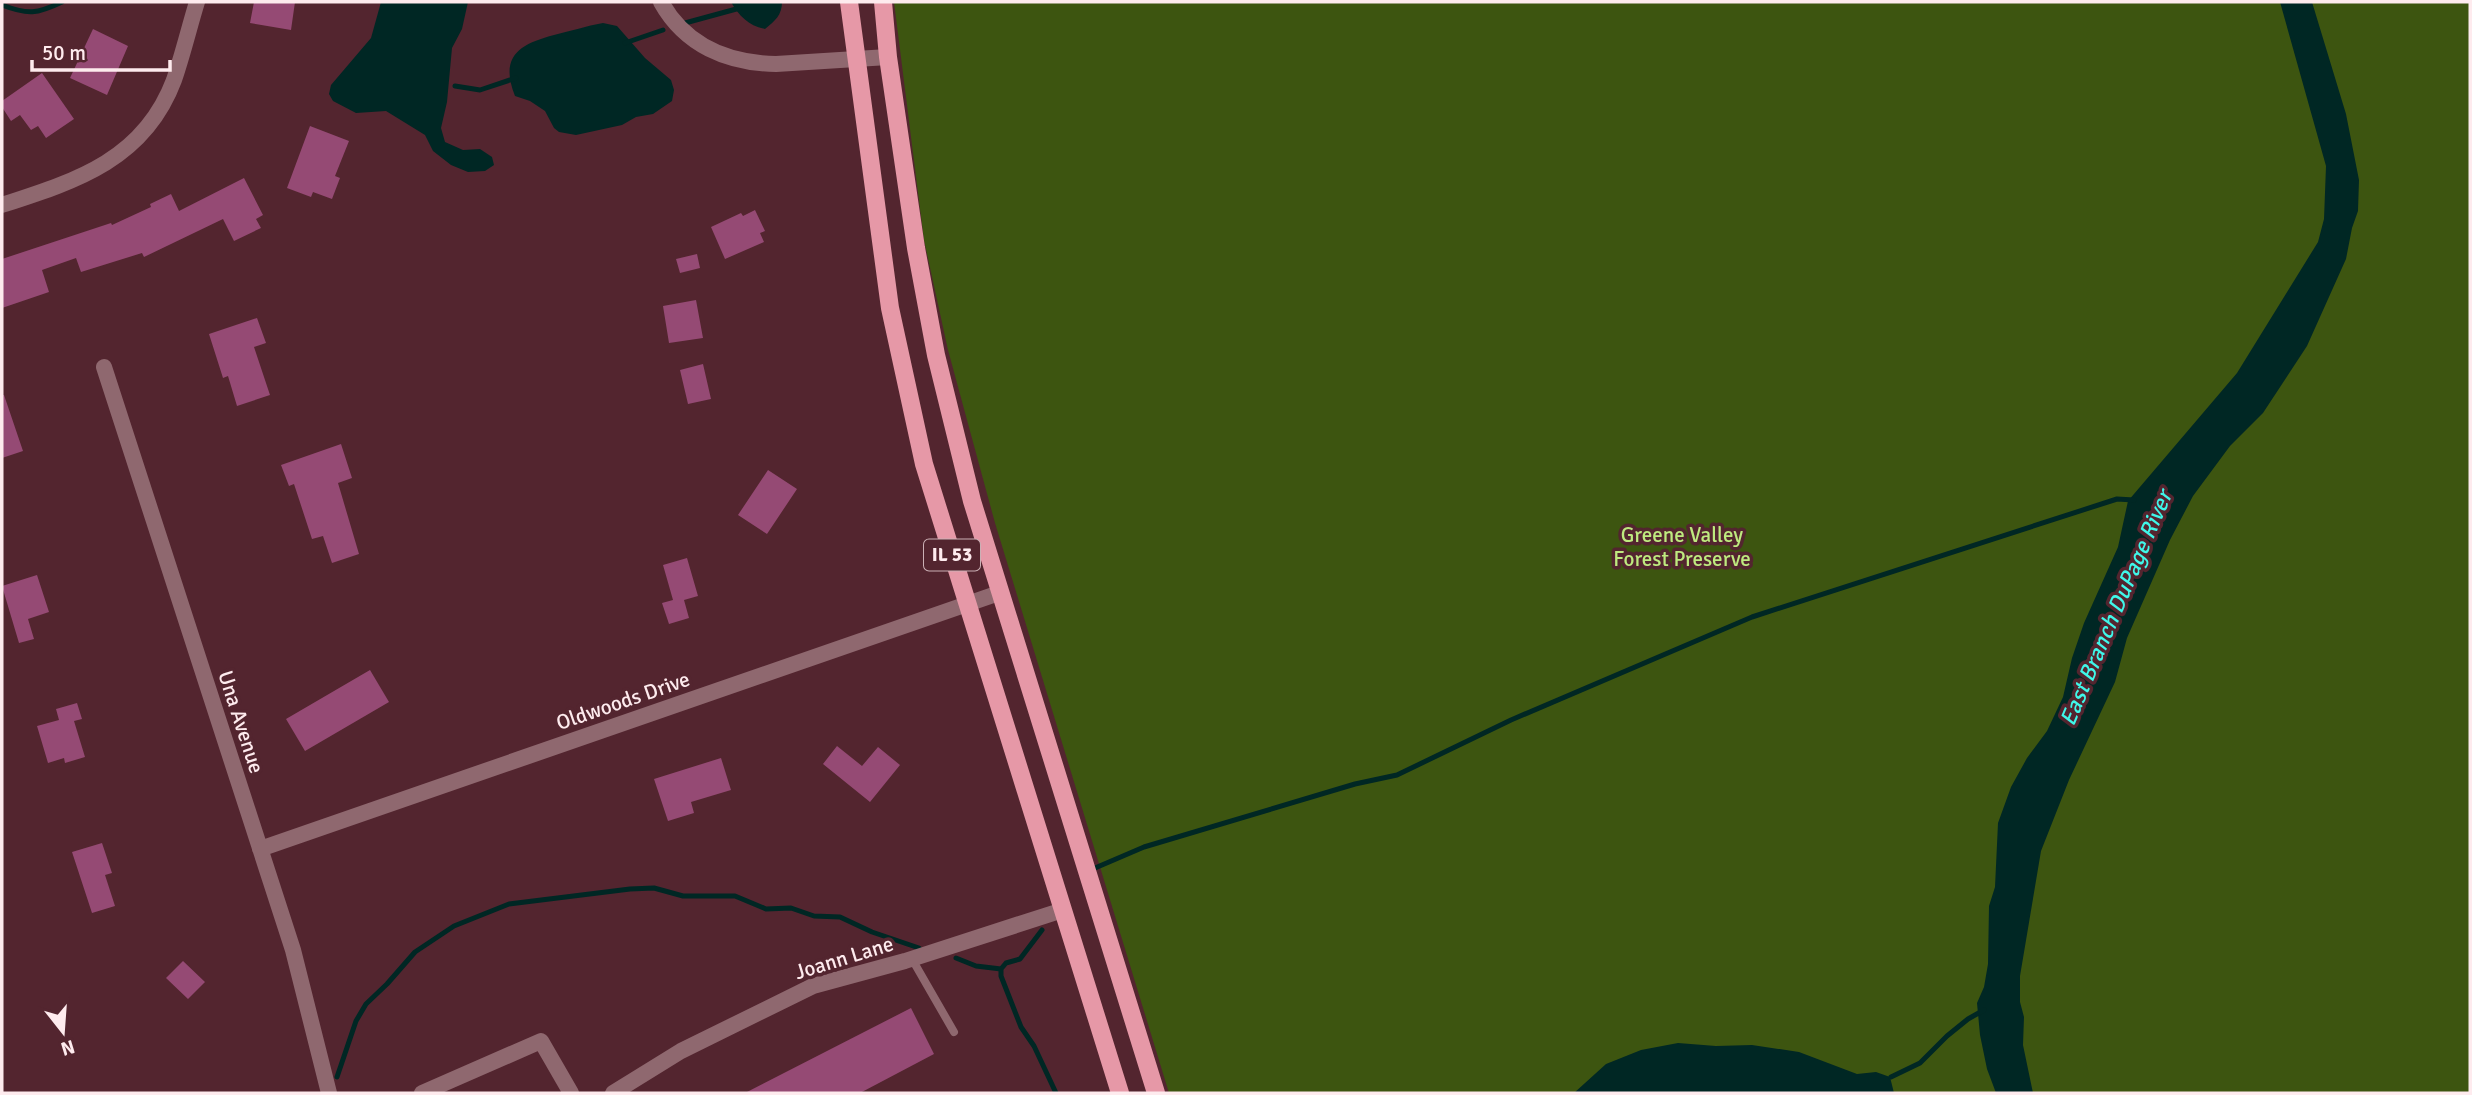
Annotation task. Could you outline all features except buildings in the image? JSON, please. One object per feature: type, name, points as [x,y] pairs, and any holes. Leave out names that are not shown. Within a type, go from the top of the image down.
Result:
[{"type":"main road","name":"IL 53","points":[[849,2],[890,308],[924,464],[1120,1093]]},
{"type":"main road","name":"IL 53","points":[[883,2],[888,57],[916,248],[936,355],[972,501],[1156,1093]]},
{"type":"street","points":[[2,205],[86,175],[116,158],[131,145],[165,100],[174,80],[197,2]]},
{"type":"street","points":[[661,2],[690,37],[727,58],[766,64],[888,57]]},
{"type":"street","name":"Una Avenue","points":[[104,367],[293,950],[329,1093]]},
{"type":"street","name":"Oldwoods Drive","points":[[260,849],[999,593]]},
{"type":"street","name":"Joann Lane","points":[[613,1093],[681,1051],[813,986],[912,959],[1063,910]]},
{"type":"street","points":[[422,1093],[541,1041],[571,1093]]},
{"type":"lane","points":[[912,959],[954,1032]]},
{"type":"green space","name":"Greene Valley Forest Preserve","points":[[894,2],[2470,2],[2470,1093],[1169,1093],[995,523],[948,350],[924,240]]},
{"type":"water","points":[[381,2],[468,2],[462,29],[452,48],[447,102],[441,128],[445,142],[463,150],[480,149],[492,157],[494,165],[485,171],[468,172],[451,165],[433,151],[425,135],[386,111],[356,113],[333,101],[329,94],[331,85],[371,38]]},
{"type":"water","points":[[731,2],[782,2],[781,11],[765,29],[745,20]]},
{"type":"water","name":"East Branch DuPage River","points":[[2280,2],[2312,2],[2346,114],[2359,180],[2358,211],[2346,259],[2307,346],[2263,413],[2230,446],[2193,496],[2170,540],[2127,638],[2115,682],[2069,780],[2041,851],[2020,976],[2020,1002],[2024,1017],[2023,1045],[2033,1093],[1996,1093],[1987,1069],[1977,1003],[1984,987],[1988,964],[1989,906],[1995,887],[1998,823],[2011,787],[2027,758],[2047,731],[2063,697],[2084,623],[2118,547],[2128,501],[2237,373],[2318,242],[2324,219],[2326,166]]},
{"type":"water","points":[[603,23],[617,26],[645,58],[671,80],[674,90],[672,101],[653,114],[636,117],[622,125],[576,135],[559,132],[545,111],[530,101],[515,96],[511,82],[511,61],[531,43]]},
{"type":"water","points":[[1678,1043],[1752,1045],[1799,1052],[1857,1074],[1876,1072],[1890,1077],[1894,1093],[1574,1093],[1606,1064],[1641,1050]]},
{"type":"waterway","points":[[2,5],[32,12],[62,2]]},
{"type":"waterway","points":[[685,23],[740,8]]},
{"type":"waterway","points":[[625,43],[663,30]]},
{"type":"waterway","points":[[455,86],[480,90],[516,78]]},
{"type":"waterway","points":[[1095,868],[1144,847],[1355,784],[1397,775],[1511,720],[1752,617],[2117,499],[2134,500]]},
{"type":"waterway","points":[[337,1077],[356,1021],[366,1004],[415,952],[454,926],[509,904],[654,888],[683,896],[735,896],[766,909],[791,908],[814,916],[840,917],[872,932],[919,948]]},
{"type":"waterway","points":[[1001,969],[1006,963],[1020,959],[1042,930]]},
{"type":"waterway","points":[[956,958],[976,966],[1001,969]]},
{"type":"waterway","points":[[1001,969],[1001,976],[1021,1027],[1034,1046],[1056,1093]]},
{"type":"waterway","points":[[1891,1077],[1920,1063],[1947,1036],[1984,1010]]}]
